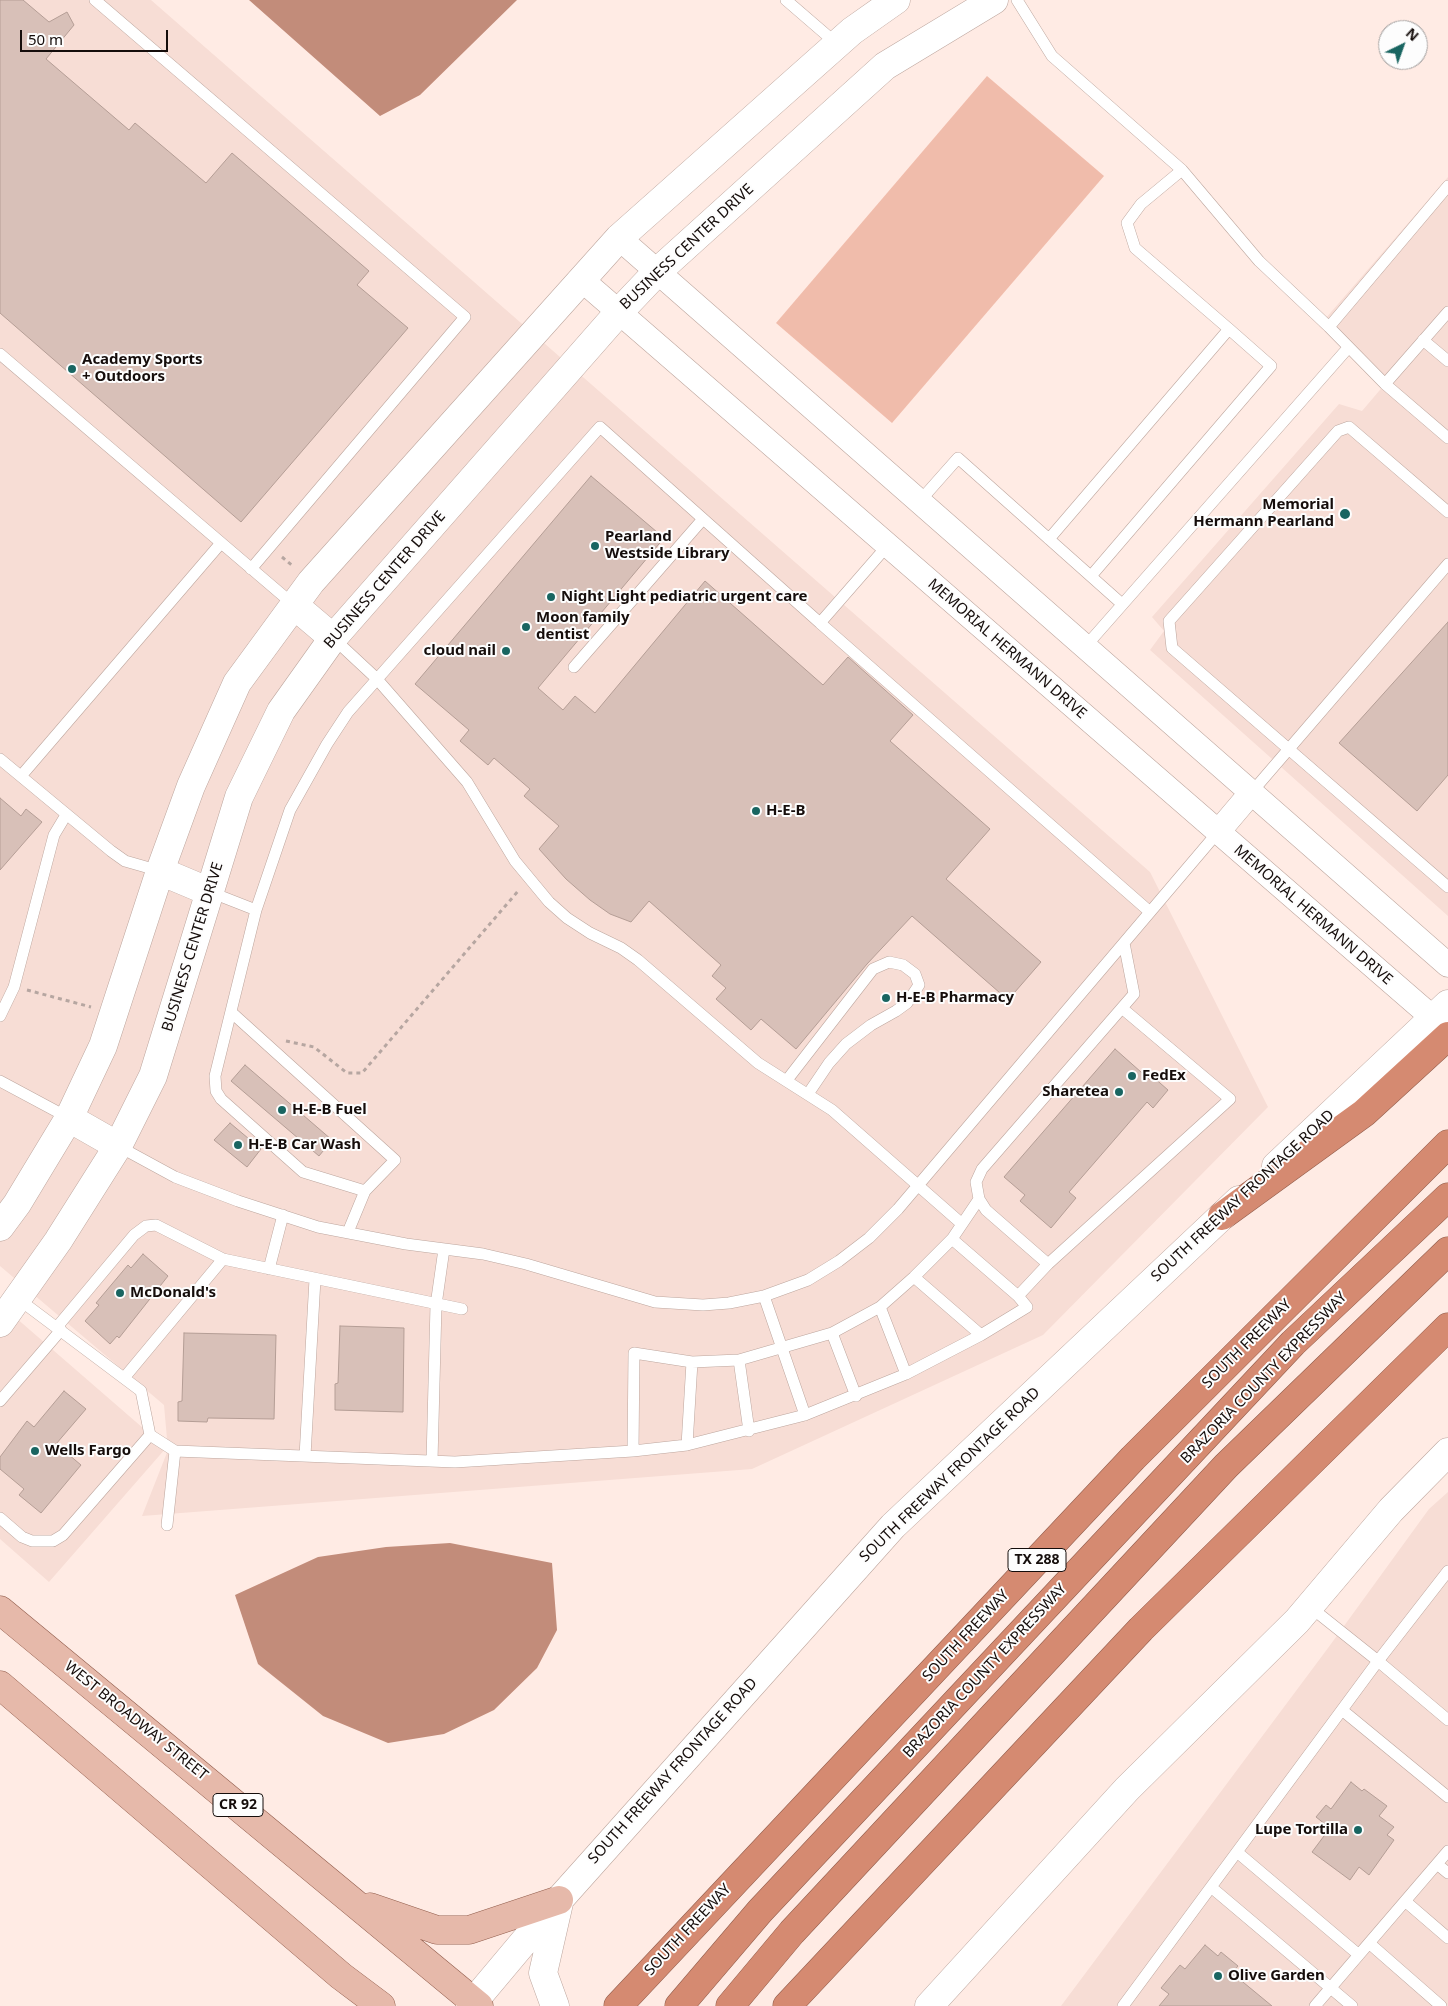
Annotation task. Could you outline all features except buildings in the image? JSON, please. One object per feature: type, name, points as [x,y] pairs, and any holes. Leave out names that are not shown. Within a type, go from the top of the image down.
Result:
[{"type":"highway","points":[[1222,1216],[1364,1113],[1443,1020]]},
{"type":"highway","name":"SOUTH FREEWAY","points":[[618,2006],[1133,1458],[1448,1144]]},
{"type":"highway","name":"BRAZORIA COUNTY EXPRESSWAY","points":[[679,2006],[760,1911],[1293,1343],[1448,1197]]},
{"type":"highway","points":[[730,2006],[792,1932],[1226,1466],[1448,1251]]},
{"type":"highway","points":[[787,2006],[1141,1629],[1448,1327]]},
{"type":"main road","name":"WEST BROADWAY STREET","points":[[0,1610],[355,1902],[474,2005]]},
{"type":"main road","points":[[0,1685],[341,1976],[381,2006]]},
{"type":"main road","points":[[355,1902],[437,1930],[469,1930],[559,1900]]},
{"type":"main road","points":[[341,1976],[358,2006]]},
{"type":"street","points":[[0,1227],[17,1204],[69,1118],[103,1046],[160,871],[191,786],[236,683],[311,582],[619,238],[837,44],[896,0]]},
{"type":"street","name":"BUSINESS CENTER DRIVE","points":[[0,1323],[58,1241],[118,1146],[153,1076],[239,797],[281,711],[333,638],[620,310],[656,272],[885,66],[994,0]]},
{"type":"street","points":[[619,238],[1448,966]]},
{"type":"street","name":"MEMORIAL HERMANN DRIVE","points":[[582,280],[620,310],[1218,832],[1443,1020]]},
{"type":"street","points":[[294,605],[333,638]]},
{"type":"street","points":[[1218,832],[1251,793]]},
{"type":"street","points":[[160,871],[210,892]]},
{"type":"street","points":[[69,1118],[118,1146]]},
{"type":"street","name":"SOUTH FREEWAY FRONTAGE ROAD","points":[[474,2005],[559,1900],[893,1526],[1222,1216]]},
{"type":"street","points":[[929,2006],[1127,1789],[1297,1621],[1391,1510],[1448,1452]]},
{"type":"street","points":[[555,2006],[543,1974],[559,1900]]},
{"type":"lane","points":[[95,0],[465,317],[251,569]]},
{"type":"lane","points":[[786,0],[837,44]]},
{"type":"lane","points":[[1016,0],[1052,56],[1182,170],[1259,261],[1329,327],[1385,384],[1448,438]]},
{"type":"lane","points":[[1091,576],[1272,366],[1134,248],[1127,223],[1141,204],[1182,170]]},
{"type":"lane","points":[[1329,327],[1448,186]]},
{"type":"lane","points":[[1385,384],[1448,312]]},
{"type":"lane","points":[[1049,540],[1230,329]]},
{"type":"lane","points":[[1423,340],[1448,362]]},
{"type":"lane","points":[[1085,647],[1348,348]]},
{"type":"lane","points":[[0,354],[294,605]]},
{"type":"lane","points":[[1448,512],[1349,427],[1338,431],[1169,621],[1172,648],[1290,748],[1448,887]]},
{"type":"lane","points":[[365,1191],[303,1172],[221,1098],[216,1090],[215,1076],[256,910],[290,810],[327,744],[348,712],[376,678],[600,428],[1150,912]]},
{"type":"lane","points":[[919,502],[958,458],[1122,604]]},
{"type":"lane","points":[[574,667],[704,519]]},
{"type":"lane","points":[[21,776],[221,543]]},
{"type":"lane","points":[[820,623],[888,545]]},
{"type":"lane","points":[[1251,793],[1448,564]]},
{"type":"lane","points":[[333,638],[376,678],[467,782],[528,880],[567,918],[638,960],[758,1063],[832,1110],[962,1224]]},
{"type":"lane","points":[[0,759],[98,842],[125,861],[160,871]]},
{"type":"lane","points":[[0,1016],[14,987],[54,835],[66,815]]},
{"type":"lane","points":[[118,1146],[175,1177],[318,1227],[483,1254],[526,1264],[655,1302],[703,1305],[728,1303],[764,1296],[808,1280],[839,1261],[869,1238],[898,1210],[1218,832]]},
{"type":"lane","points":[[210,892],[256,910]]},
{"type":"lane","points":[[1048,1264],[986,1210],[979,1199],[976,1182],[982,1169],[1134,994],[1124,943]]},
{"type":"lane","points":[[787,1080],[873,969],[890,962],[903,966],[915,974],[920,985],[907,1003],[871,1024],[846,1044],[829,1063],[808,1094]]},
{"type":"lane","points":[[1018,1296],[1048,1264],[1230,1100],[1122,1009]]},
{"type":"lane","points":[[231,1012],[395,1160],[365,1191],[348,1232]]},
{"type":"lane","points":[[0,1081],[69,1118]]},
{"type":"lane","points":[[633,1451],[634,1353],[692,1362],[739,1360],[782,1349],[832,1332],[880,1307],[914,1277],[952,1239],[979,1199]]},
{"type":"lane","points":[[269,1269],[283,1215]]},
{"type":"lane","points":[[0,1401],[134,1235],[146,1226],[156,1226],[223,1259],[436,1305],[462,1308]]},
{"type":"lane","points":[[18,1298],[141,1391],[150,1435],[175,1451],[455,1462],[633,1451],[687,1446],[805,1415],[856,1396],[906,1374],[981,1335],[1026,1307],[1018,1296],[952,1239]]},
{"type":"lane","points":[[432,1461],[436,1305],[444,1249]]},
{"type":"lane","points":[[124,1378],[223,1259]]},
{"type":"lane","points":[[914,1277],[981,1335]]},
{"type":"lane","points":[[305,1456],[314,1279]]},
{"type":"lane","points":[[764,1296],[805,1415]]},
{"type":"lane","points":[[880,1307],[906,1374]]},
{"type":"lane","points":[[832,1332],[856,1396]]},
{"type":"lane","points":[[739,1360],[749,1431]]},
{"type":"lane","points":[[687,1446],[692,1362]]},
{"type":"lane","points":[[0,1518],[22,1537],[32,1541],[54,1541],[63,1535],[150,1435]]},
{"type":"lane","points":[[168,1525],[175,1451]]},
{"type":"lane","points":[[1123,2006],[1378,1661],[1448,1570]]},
{"type":"lane","points":[[1309,1606],[1448,1720]]},
{"type":"lane","points":[[1342,1710],[1448,1797]]},
{"type":"lane","points":[[1315,2006],[1448,1851]]},
{"type":"lane","points":[[1237,1852],[1359,1955]]},
{"type":"lane","points":[[1437,1864],[1448,1873]]},
{"type":"lane","points":[[1211,1887],[1352,2006]]},
{"type":"lane","points":[[1405,1901],[1448,1938]]},
{"type":"lane","points":[[1369,1943],[1441,2006]]},
{"type":"path","points":[[270,547],[296,569]]},
{"type":"path","points":[[283,1040],[314,1047],[346,1073],[362,1073],[528,880]]},
{"type":"path","points":[[14,987],[100,1009]]},
{"type":"shaded area","points":[[0,0],[151,0],[1150,872],[1268,1107],[1043,1335],[752,1469],[142,1516],[168,1450],[164,1405],[0,1266]]},
{"type":"shaded area","points":[[249,0],[517,0],[420,95],[380,116]]},
{"type":"shaded area","points":[[987,76],[1104,176],[892,423],[776,323]]},
{"type":"shaded area","name":"Memorial Hermann Pearland","points":[[1448,177],[1448,916],[1150,650],[1164,631],[1152,617],[1339,404],[1362,411],[1385,384],[1319,326]]},
{"type":"shaded area","points":[[0,1304],[166,1448],[49,1582],[0,1539]]},
{"type":"shaded area","points":[[1448,1492],[1448,2006],[1061,2006],[1328,1648],[1429,1509]]},
{"type":"shaded area","points":[[450,1543],[552,1563],[557,1630],[537,1668],[494,1710],[444,1734],[388,1743],[323,1716],[258,1664],[235,1595],[318,1557],[386,1547]]},
{"type":"place","name":"Academy Sports + Outdoors","points":[[72,369]]},
{"type":"place","name":"Memorial Hermann Pearland","points":[[1345,514]]},
{"type":"place","name":"Pearland Westside Library","points":[[595,546]]},
{"type":"place","name":"Night Light pediatric urgent care","points":[[551,597]]},
{"type":"place","name":"Moon family dentist","points":[[526,627]]},
{"type":"place","name":"cloud nail","points":[[506,651]]},
{"type":"place","name":"H-E-B","points":[[756,811]]},
{"type":"place","name":"H-E-B Pharmacy","points":[[886,998]]},
{"type":"place","name":"FedEx","points":[[1132,1076]]},
{"type":"place","name":"Sharetea","points":[[1119,1092]]},
{"type":"place","name":"H-E-B Fuel","points":[[282,1110]]},
{"type":"place","name":"H-E-B Car Wash","points":[[238,1145]]},
{"type":"place","name":"McDonald's","points":[[120,1293]]},
{"type":"place","name":"Wells Fargo","points":[[35,1451]]},
{"type":"place","name":"Lupe Tortilla","points":[[1358,1830]]},
{"type":"place","name":"Olive Garden","points":[[1218,1976]]}]
